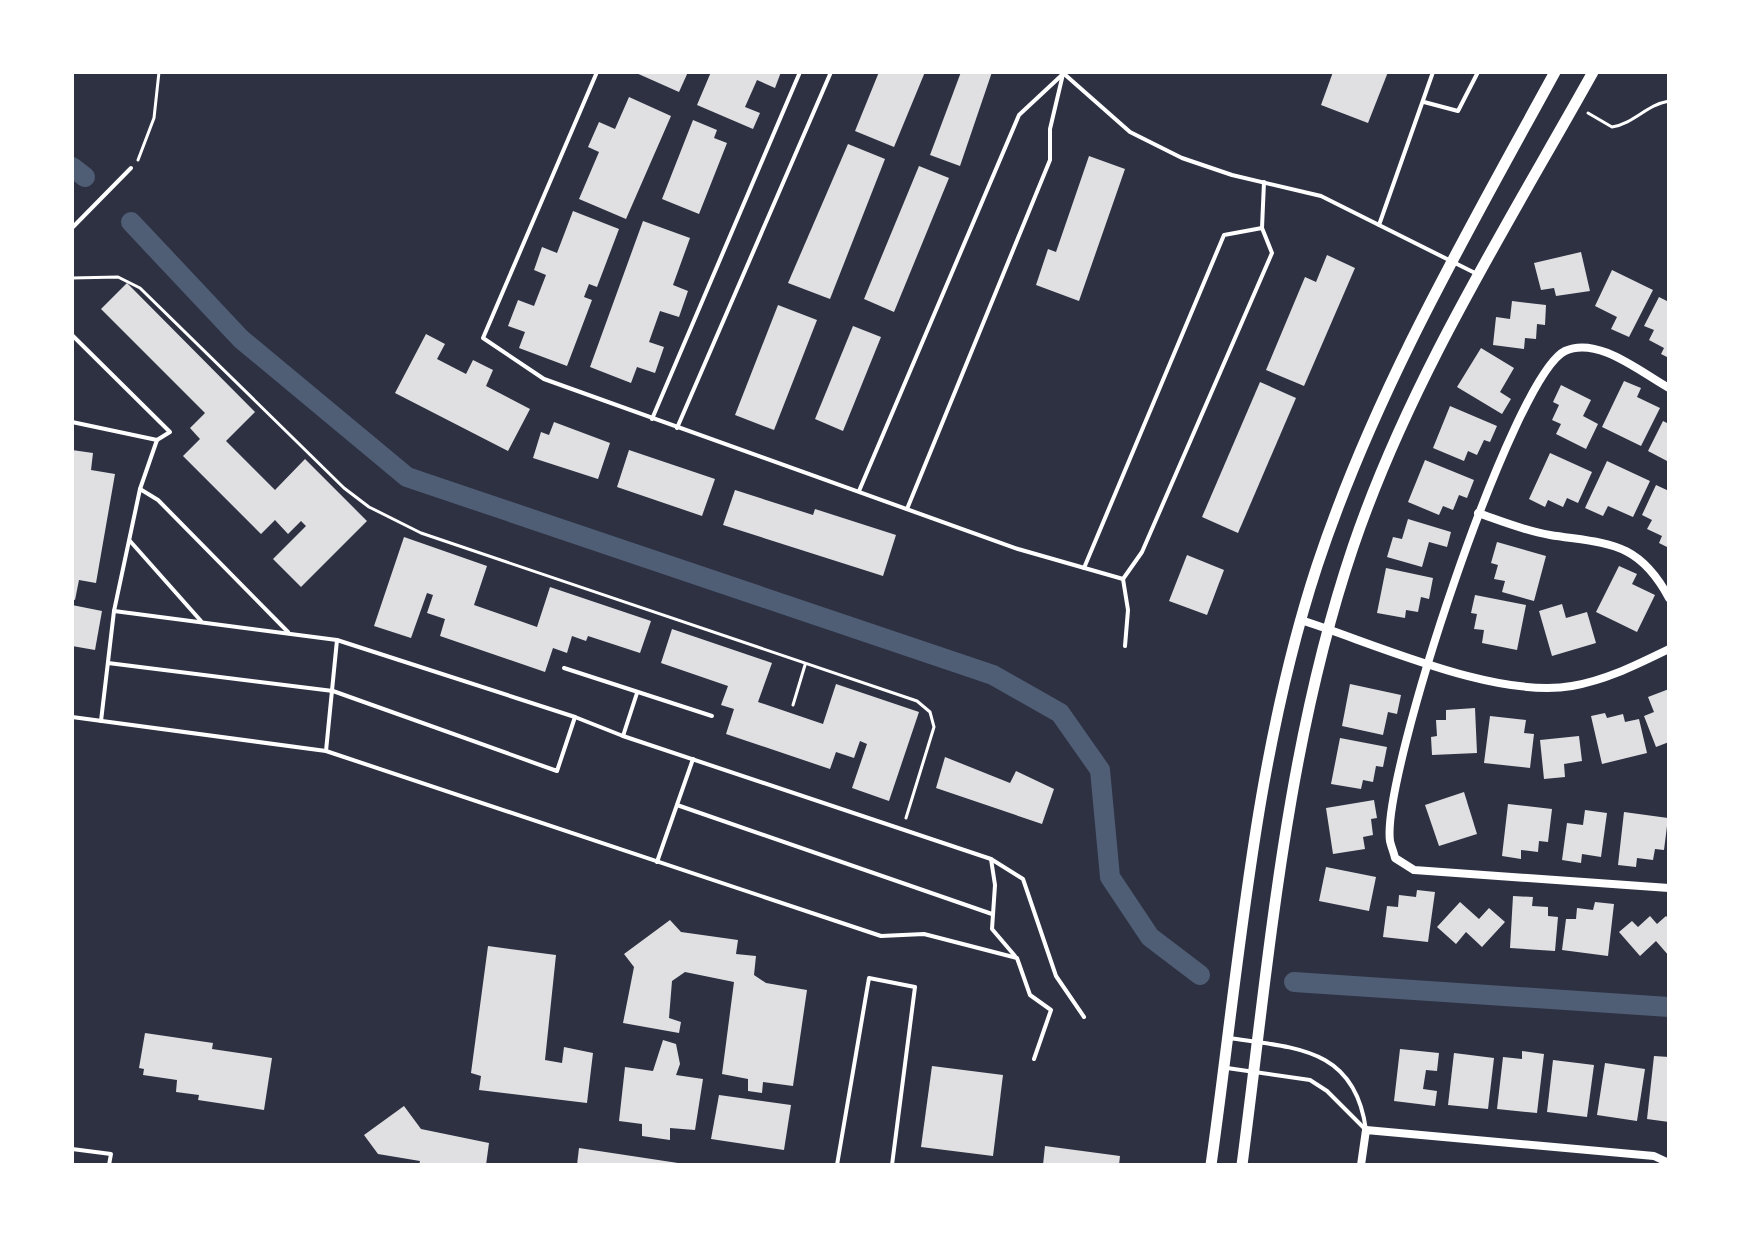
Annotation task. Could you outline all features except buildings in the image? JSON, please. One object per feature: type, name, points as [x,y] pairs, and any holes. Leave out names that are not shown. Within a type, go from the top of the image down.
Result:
[{"type":"street","points":[[1211,1165],[1264,794],[1301,620],[1372,418],[1452,261],[1555,72]]},
{"type":"street","points":[[1242,1165],[1287,825],[1329,629],[1353,547],[1389,453],[1479,275],[1593,72]]},
{"type":"street","points":[[1669,388],[1597,348],[1582,346],[1555,356],[1545,368],[1478,513],[1426,662],[1389,839],[1395,858],[1414,870],[1669,888]]},
{"type":"street","points":[[1478,513],[1525,529],[1612,543],[1631,550],[1648,566],[1669,598]]},
{"type":"street","points":[[1301,620],[1502,684],[1543,689],[1573,686],[1614,675],[1669,649]]},
{"type":"street","points":[[1361,1165],[1366,1130],[1654,1156],[1669,1163]]},
{"type":"lane","points":[[597,72],[483,338],[544,379],[1018,549],[1123,579]]},
{"type":"lane","points":[[652,419],[800,72]]},
{"type":"lane","points":[[677,428],[831,72]]},
{"type":"lane","points":[[1379,225],[1433,72]]},
{"type":"lane","points":[[1424,102],[1458,111],[1478,72]]},
{"type":"lane","points":[[859,492],[1019,115],[1062,73]]},
{"type":"lane","points":[[1062,73],[1130,132],[1182,158],[1321,196],[1479,275]]},
{"type":"lane","points":[[907,509],[1050,160],[1050,129],[1062,73]]},
{"type":"lane","points":[[72,228],[131,168]]},
{"type":"lane","points":[[1125,646],[1128,610],[1123,579],[1142,552],[1272,253],[1262,228],[1264,182]]},
{"type":"lane","points":[[1084,568],[1224,235],[1262,228]]},
{"type":"lane","points":[[72,335],[170,432],[157,440],[140,489],[114,611],[101,721]]},
{"type":"lane","points":[[72,422],[157,440]]},
{"type":"lane","points":[[140,489],[158,500],[289,634]]},
{"type":"lane","points":[[129,540],[203,623]]},
{"type":"lane","points":[[114,611],[337,640],[575,717],[623,736],[991,859],[1023,879],[1056,976],[1084,1017]]},
{"type":"lane","points":[[326,751],[337,640]]},
{"type":"lane","points":[[108,663],[333,691],[557,771],[575,717]]},
{"type":"lane","points":[[564,668],[712,716]]},
{"type":"lane","points":[[623,736],[638,692]]},
{"type":"lane","points":[[72,717],[326,751],[881,936],[924,934],[1017,958]]},
{"type":"lane","points":[[657,862],[693,759]]},
{"type":"lane","points":[[677,805],[992,914]]},
{"type":"lane","points":[[991,859],[995,885],[992,929],[1017,958],[1030,995],[1051,1010],[1034,1059]]},
{"type":"lane","points":[[837,1165],[869,978],[915,987],[892,1165]]},
{"type":"lane","points":[[1229,1038],[1314,1054],[1333,1063],[1354,1084],[1366,1130]]},
{"type":"lane","points":[[1225,1068],[1310,1080],[1327,1091],[1366,1130]]},
{"type":"lane","points":[[72,1149],[111,1154],[109,1165]]},
{"type":"path","points":[[131,168],[146,145],[159,72]]},
{"type":"path","points":[[1574,105],[1612,127],[1629,124],[1650,104],[1669,101]]},
{"type":"path","points":[[72,278],[118,277],[140,288],[344,488],[369,507],[421,533],[917,701],[935,719],[903,829]]},
{"type":"path","points":[[793,705],[805,665]]},
{"type":"waterway","points":[[72,167],[85,177]]},
{"type":"waterway","points":[[131,222],[241,339],[407,477],[993,675],[1060,713],[1100,770],[1110,877],[1150,937],[1200,975]]},
{"type":"waterway","points":[[1294,982],[1669,1007]]}]
